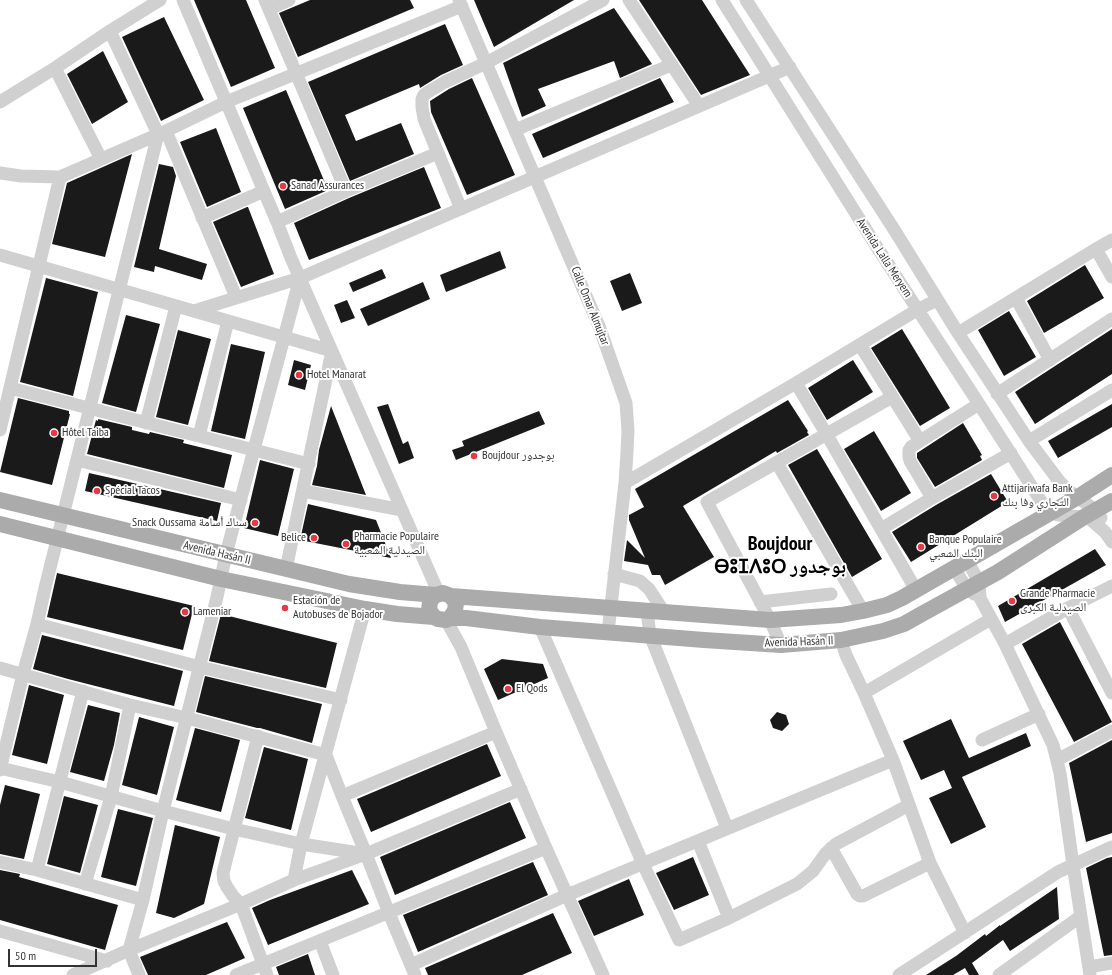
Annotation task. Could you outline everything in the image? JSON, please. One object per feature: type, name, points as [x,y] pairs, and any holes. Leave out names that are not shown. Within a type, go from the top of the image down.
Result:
[{"type":"main road","name":"Avenida Hasán II","points":[[0,500],[349,584],[400,592],[770,620],[841,615],[886,605],[916,590],[1078,497],[1112,475]]},
{"type":"main road","name":"Avenida Hasán II","points":[[0,524],[221,579],[397,614],[444,618],[466,618],[540,627],[704,640],[781,644],[840,640],[876,633],[904,624],[973,586],[1089,513],[1112,501]]},
{"type":"main road","points":[[442,595],[456,603],[455,611],[444,618],[430,610],[429,606],[430,602],[442,595]]},
{"type":"street","points":[[0,102],[160,0]]},
{"type":"street","points":[[183,0],[291,258],[402,510],[442,595]]},
{"type":"street","points":[[289,0],[267,4],[346,191]]},
{"type":"street","points":[[461,209],[424,119],[422,99],[428,92],[445,82],[486,63],[603,0]]},
{"type":"street","points":[[629,0],[699,106]]},
{"type":"street","name":"Avenida Lalla Meryem","points":[[722,0],[917,310],[1041,501],[1051,512]]},
{"type":"street","name":"Avenida Lalla Meryem","points":[[746,0],[895,231],[997,394],[1029,441],[1059,481],[1078,497],[1089,513]]},
{"type":"street","points":[[0,173],[21,176],[60,177],[226,102],[460,3]]},
{"type":"street","name":"Calle Omar Almujtar","points":[[460,3],[599,326],[626,403],[628,430],[625,483],[608,632]]},
{"type":"street","points":[[110,31],[162,132],[202,218],[236,298]]},
{"type":"street","points":[[515,130],[671,65]]},
{"type":"street","points":[[194,311],[300,278],[790,67]]},
{"type":"street","points":[[55,68],[101,159]]},
{"type":"street","points":[[162,132],[119,289],[0,769],[60,782],[234,829],[301,844],[366,854]]},
{"type":"street","points":[[277,222],[346,191],[438,153]]},
{"type":"street","points":[[0,430],[60,177]]},
{"type":"street","points":[[202,218],[264,191]]},
{"type":"street","points":[[958,333],[1112,240]]},
{"type":"street","points":[[1096,249],[1112,277]]},
{"type":"street","points":[[0,255],[332,351]]},
{"type":"street","points":[[139,975],[130,950],[163,811],[200,667],[226,554],[300,278]]},
{"type":"street","points":[[1016,298],[1050,360]]},
{"type":"street","points":[[625,483],[917,310],[937,300]]},
{"type":"street","points":[[146,423],[176,306]]},
{"type":"street","points":[[997,394],[1112,319]]},
{"type":"street","points":[[199,436],[228,320]]},
{"type":"street","points":[[860,345],[920,441]]},
{"type":"street","points":[[286,569],[332,351]]},
{"type":"street","points":[[796,383],[827,434],[916,590]]},
{"type":"street","points":[[10,388],[309,464]]},
{"type":"street","points":[[1029,441],[1112,390]]},
{"type":"street","points":[[781,644],[708,502],[892,397]]},
{"type":"street","points":[[932,498],[909,457],[909,450],[920,441],[979,404]]},
{"type":"street","points":[[881,529],[1011,453]]},
{"type":"street","points":[[77,460],[241,500]]},
{"type":"street","points":[[777,463],[863,611]]},
{"type":"street","points":[[303,491],[402,510]]},
{"type":"street","points":[[1051,512],[1058,515],[1089,513],[1112,530]]},
{"type":"street","points":[[1089,513],[1090,519],[1105,532],[1112,542]]},
{"type":"street","points":[[961,564],[1005,644],[1053,745],[1057,760],[1090,971],[1112,963]]},
{"type":"street","points":[[614,574],[640,581],[649,589],[664,612]]},
{"type":"street","points":[[1005,644],[1068,608],[1112,586]]},
{"type":"street","points":[[760,602],[831,594]]},
{"type":"street","points":[[1068,608],[1112,693]]},
{"type":"street","points":[[294,880],[301,844],[366,609]]},
{"type":"street","points":[[647,611],[650,635],[727,828]]},
{"type":"street","points":[[444,618],[461,647],[496,732],[567,895],[599,974]]},
{"type":"street","points":[[864,693],[991,619]]},
{"type":"street","points":[[37,624],[200,667],[341,700]]},
{"type":"street","points":[[540,627],[643,864],[679,940],[729,918],[797,884],[813,871],[831,848],[842,840],[909,804]]},
{"type":"street","points":[[840,640],[893,760],[930,863],[965,933]]},
{"type":"street","points":[[0,668],[130,705],[187,718],[326,754]]},
{"type":"street","points":[[37,870],[83,691]]},
{"type":"street","points":[[85,884],[111,797],[130,705]]},
{"type":"street","points":[[982,740],[1038,714]]},
{"type":"street","points":[[1057,760],[1112,731]]},
{"type":"street","points":[[342,796],[496,732]]},
{"type":"street","points":[[258,736],[223,873],[227,887],[241,904],[265,969]]},
{"type":"street","points":[[326,754],[413,970],[567,895],[893,760]]},
{"type":"street","points":[[73,975],[294,880],[366,854],[521,789]]},
{"type":"street","points":[[698,841],[729,918]]},
{"type":"street","points":[[899,975],[1058,872],[1112,847]]},
{"type":"street","points":[[236,975],[265,969],[320,941],[546,848]]},
{"type":"street","points":[[831,848],[857,894],[860,896],[863,896],[930,863]]},
{"type":"street","points":[[0,862],[37,870],[143,900]]},
{"type":"street","points":[[999,975],[1081,916]]},
{"type":"street","points":[[0,931],[107,961]]},
{"type":"street","points":[[320,941],[333,975]]},
{"type":"building","points":[[194,0],[246,0],[275,68],[231,87]]},
{"type":"building","points":[[310,0],[410,0],[414,8],[298,57],[279,13]]},
{"type":"building","points":[[474,0],[574,0],[494,47]]},
{"type":"building","points":[[639,0],[702,0],[750,75],[701,95]]},
{"type":"building","points":[[614,8],[652,64],[620,78],[614,61],[538,89],[546,106],[522,117],[503,63]]},
{"type":"building","points":[[164,17],[204,100],[161,121],[122,37]]},
{"type":"building","points":[[445,24],[463,65],[441,75],[420,88],[419,84],[345,115],[356,141],[401,123],[414,154],[350,181],[308,82]]},
{"type":"building","points":[[103,51],[128,102],[92,124],[67,74]]},
{"type":"building","points":[[472,78],[515,175],[467,195],[431,112],[430,101],[449,89]]},
{"type":"building","points":[[660,78],[674,102],[543,158],[532,134]]},
{"type":"building","points":[[286,90],[328,190],[285,209],[243,108]]},
{"type":"building","points":[[216,128],[241,192],[207,207],[180,142]]},
{"type":"building","points":[[132,154],[105,257],[52,244],[67,183]]},
{"type":"building","points":[[159,164],[173,167],[176,176],[159,249],[207,264],[202,280],[155,266],[154,272],[134,267]]},
{"type":"building","points":[[424,167],[441,208],[309,260],[294,223],[349,198]]},
{"type":"building","points":[[247,207],[274,274],[241,287],[213,222]]},
{"type":"building","points":[[500,251],[506,268],[446,292],[440,275]]},
{"type":"building","points":[[1085,265],[1104,298],[1044,333],[1027,301]]},
{"type":"building","points":[[382,269],[386,278],[353,292],[349,283]]},
{"type":"building","points":[[630,273],[642,303],[622,311],[610,281]]},
{"type":"building","points":[[46,278],[98,292],[73,396],[20,382]]},
{"type":"building","points":[[423,282],[430,299],[368,326],[360,309]]},
{"type":"building","points":[[347,300],[355,318],[341,323],[334,305]]},
{"type":"building","points":[[1009,311],[1036,357],[1004,376],[978,330]]},
{"type":"building","points":[[126,315],[160,324],[136,412],[102,403]]},
{"type":"building","points":[[902,329],[950,408],[920,426],[871,348]]},
{"type":"building","points":[[1112,329],[1112,374],[1035,424],[1015,392]]},
{"type":"building","points":[[178,330],[211,339],[188,425],[156,417]]},
{"type":"building","points":[[231,344],[265,352],[245,439],[211,431]]},
{"type":"building","name":"Hotel Manarat","points":[[294,360],[311,365],[305,390],[288,385]]},
{"type":"building","points":[[853,360],[873,392],[827,420],[808,388]]},
{"type":"building","points":[[18,398],[69,411],[70,414],[52,485],[0,472]]},
{"type":"building","points":[[788,400],[808,431],[807,432],[809,435],[777,453],[776,451],[683,506],[714,557],[665,585],[660,575],[652,575],[648,565],[624,561],[627,540],[645,558],[629,520],[629,515],[644,507],[635,489]]},
{"type":"building","points":[[388,404],[403,444],[408,441],[414,458],[399,464],[377,407]]},
{"type":"building","points":[[1112,404],[1112,427],[1058,458],[1048,441]]},
{"type":"building","points":[[331,406],[366,495],[312,485],[319,450]]},
{"type":"building","points":[[539,411],[545,424],[456,460],[452,450],[464,446],[462,441]]},
{"type":"building","points":[[98,419],[132,427],[132,430],[149,434],[150,432],[184,440],[183,443],[232,455],[224,488],[87,454],[96,420],[98,421]]},
{"type":"building","points":[[963,423],[982,455],[980,456],[982,460],[935,487],[917,458],[917,453]]},
{"type":"building","points":[[874,431],[911,493],[881,511],[844,449]]},
{"type":"building","points":[[817,449],[882,559],[852,577],[788,465]]},
{"type":"building","points":[[260,460],[294,469],[278,536],[244,528]]},
{"type":"building","points":[[89,473],[221,503],[217,521],[85,491]]},
{"type":"building","points":[[991,474],[1008,502],[911,562],[892,532]]},
{"type":"building","points":[[308,504],[376,520],[391,558],[300,540]]},
{"type":"building","points":[[1095,549],[1106,565],[1005,622],[998,606]]},
{"type":"building","points":[[57,573],[194,606],[183,650],[47,617]]},
{"type":"building","points":[[221,614],[337,643],[326,688],[209,661]]},
{"type":"building","points":[[1060,622],[1112,722],[1074,742],[1022,644]]},
{"type":"building","points":[[42,635],[183,671],[174,706],[33,669]]},
{"type":"building","name":"El Qods","points":[[502,659],[543,664],[548,678],[498,700],[484,669]]},
{"type":"building","points":[[205,676],[322,704],[312,743],[196,712]]},
{"type":"building","points":[[29,685],[64,695],[47,764],[12,755]]},
{"type":"building","points":[[88,705],[120,713],[114,745],[104,781],[70,772]]},
{"type":"building","points":[[777,712],[786,715],[789,724],[782,731],[773,728],[770,720]]},
{"type":"building","points":[[139,717],[174,727],[157,795],[122,785]]},
{"type":"building","points":[[951,719],[969,758],[1026,733],[1031,746],[962,777],[986,827],[951,844],[929,798],[952,788],[944,770],[921,780],[903,741]]},
{"type":"building","points":[[195,728],[240,740],[221,812],[176,800]]},
{"type":"building","points":[[1112,740],[1112,833],[1086,842],[1069,763]]},
{"type":"building","points":[[487,744],[501,776],[371,832],[357,799]]},
{"type":"building","points":[[264,747],[308,759],[291,830],[245,818]]},
{"type":"building","points":[[5,785],[40,794],[24,859],[0,854],[0,805]]},
{"type":"building","points":[[64,796],[98,805],[80,873],[47,864]]},
{"type":"building","points":[[510,802],[526,838],[395,895],[380,857]]},
{"type":"building","points":[[118,809],[153,818],[136,886],[101,877]]},
{"type":"building","points":[[175,825],[220,837],[204,904],[174,918],[156,913]]},
{"type":"building","points":[[693,857],[709,895],[674,910],[656,873]]},
{"type":"building","points":[[1112,857],[1112,955],[1104,956],[1086,868]]},
{"type":"building","points":[[533,862],[548,895],[418,952],[403,915]]},
{"type":"building","points":[[0,870],[20,874],[19,877],[118,905],[105,950],[0,920]]},
{"type":"building","points":[[352,870],[369,904],[268,945],[252,908]]},
{"type":"building","points":[[629,879],[644,915],[594,936],[578,901]]},
{"type":"building","points":[[1057,887],[1059,919],[1010,951],[1003,940],[972,963],[979,975],[969,975],[965,968],[953,975],[926,975],[956,956],[985,934],[986,936]]},
{"type":"building","points":[[553,913],[572,953],[522,975],[428,975],[425,968]]},
{"type":"building","points":[[227,922],[245,958],[206,975],[148,975],[140,957]]},
{"type":"building","points":[[308,954],[315,975],[279,975],[276,967]]},
{"type":"place","name":"Sanad Assurances","points":[[283,186]]},
{"type":"place","name":"Hotel Manarat","points":[[299,375]]},
{"type":"place","name":"Hôtel Taiba","points":[[54,433]]},
{"type":"place","name":"Boujdour بوجدور","points":[[474,456]]},
{"type":"place","name":"Spécial Tacos","points":[[97,491]]},
{"type":"place","name":"Attijariwafa Bank التجاري وفا بنك","points":[[994,496]]},
{"type":"place","name":"Snack Oussama سناك أسامة","points":[[255,523]]},
{"type":"place","name":"Belice","points":[[314,538]]},
{"type":"place","name":"Pharmacie Populaire الصيدلية الشعبية","points":[[346,544]]},
{"type":"place","name":"Banque Populaire البنك الشعبي","points":[[921,547]]},
{"type":"place","name":"Grande Pharmacie الصيدلية الكبرى","points":[[1012,601]]},
{"type":"place","name":"Estación de Autobuses de Bojador","points":[[285,608]]},
{"type":"place","name":"Lameniar","points":[[185,612]]},
{"type":"place","name":"El Qods","points":[[508,689]]},
{"type":"district","name":"Boujdour ⴱⵓⵊⴷⵓⵔ بوجدور","points":[[780,556]]}]
